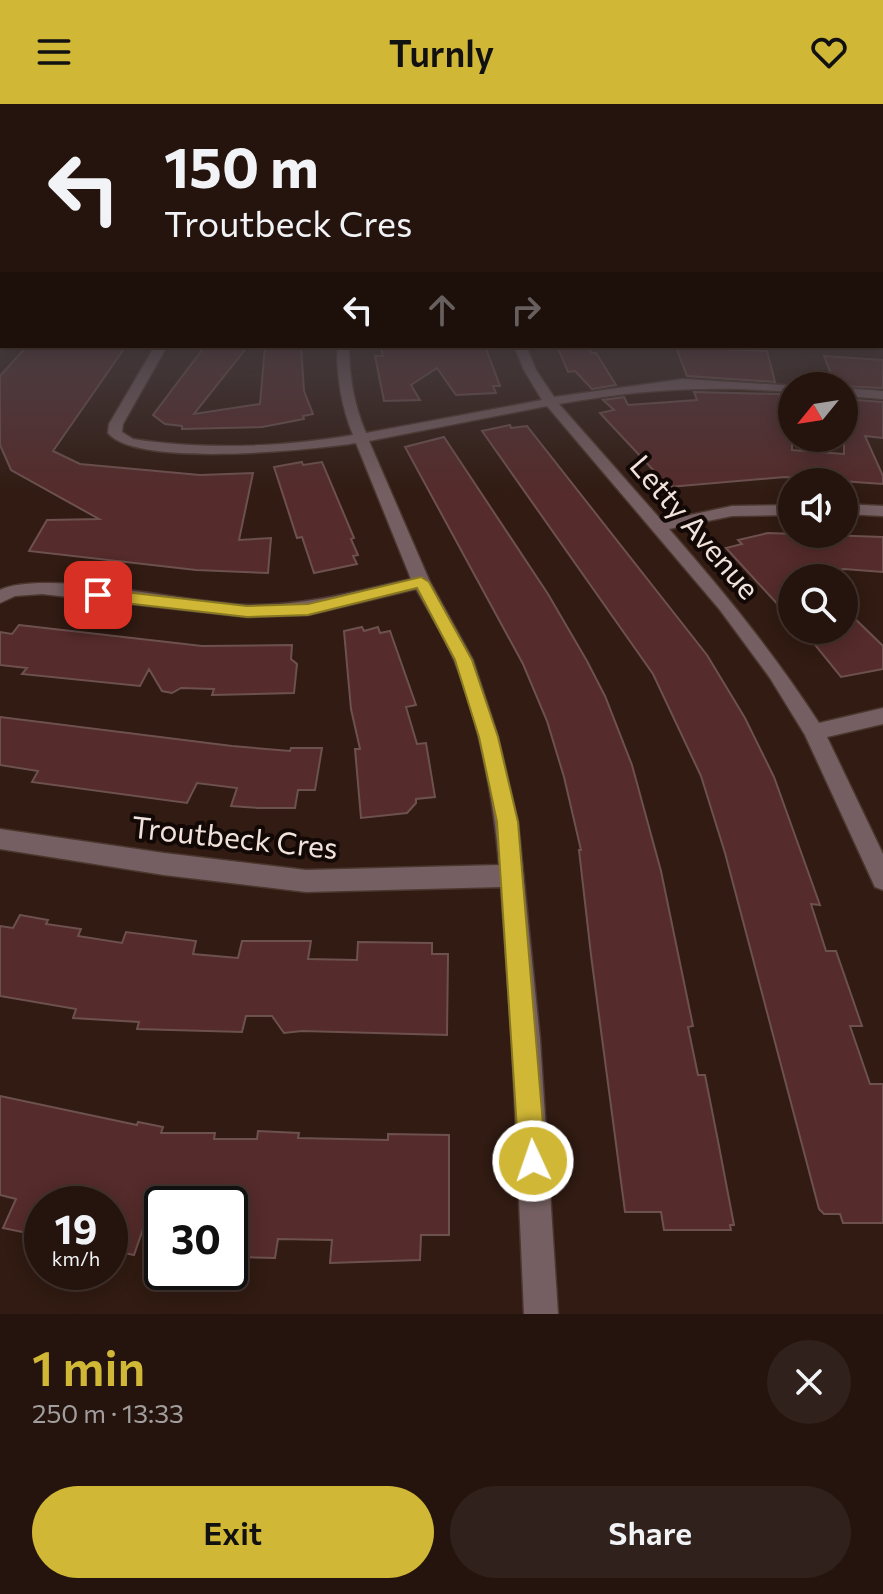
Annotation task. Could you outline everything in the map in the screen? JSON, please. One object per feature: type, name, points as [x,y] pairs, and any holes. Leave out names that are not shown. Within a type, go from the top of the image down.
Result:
[{"type":"street","points":[[141,380],[116,424],[115,433],[121,440],[204,451],[280,447],[360,437],[549,400],[675,383],[778,387]]},
{"type":"street","points":[[345,380],[346,400],[421,582],[464,660],[484,724],[507,822],[514,876],[541,1314]]},
{"type":"street","name":"Letty Avenue","points":[[537,380],[549,400],[726,606],[777,673],[814,732],[883,879]]},
{"type":"street","points":[[858,393],[883,395]]},
{"type":"street","points":[[656,527],[732,511],[778,510]]},
{"type":"street","points":[[858,510],[883,511]]},
{"type":"street","points":[[0,597],[12,591],[42,588],[247,611],[308,609],[421,582]]},
{"type":"street","points":[[814,732],[883,716]]},
{"type":"street","name":"Troutbeck Cres","points":[[0,839],[164,864],[306,881],[514,876]]},
{"type":"building","points":[[0,380],[102,380],[53,451],[80,464],[200,475],[253,473],[239,540],[271,538],[268,573],[196,570],[29,551],[47,520],[99,519],[11,470],[0,445]]},
{"type":"building","points":[[179,380],[221,380],[194,414],[260,404],[262,380],[303,380],[313,414],[303,416],[304,419],[262,427],[182,429],[182,426],[165,424],[153,415]]},
{"type":"building","points":[[380,380],[418,380],[411,385],[420,400],[384,401]]},
{"type":"building","points":[[446,380],[498,380],[500,386],[493,386],[496,393],[456,395]]},
{"type":"building","points":[[584,380],[613,380],[616,385],[592,389]]},
{"type":"building","points":[[858,380],[883,380],[883,388],[858,387]]},
{"type":"building","points":[[694,392],[778,394],[778,452],[844,454],[858,452],[858,400],[883,402],[883,438],[865,436],[883,476],[883,484],[858,482],[858,468],[778,468],[778,478],[669,487],[600,413],[614,410],[603,400],[624,397],[628,405],[697,400]]},
{"type":"building","points":[[510,425],[511,428],[527,426],[707,655],[745,718],[774,777],[820,905],[811,904],[826,951],[836,951],[862,1026],[850,1026],[870,1084],[883,1084],[883,1223],[843,1223],[840,1214],[824,1214],[819,1209],[725,853],[701,776],[653,674],[482,431]]},
{"type":"building","points":[[444,437],[548,594],[587,661],[605,696],[632,765],[661,871],[693,1026],[688,1027],[698,1075],[705,1075],[734,1225],[730,1225],[731,1230],[664,1230],[661,1212],[625,1212],[591,955],[581,850],[564,777],[547,721],[523,664],[405,447]]},
{"type":"building","points":[[302,462],[303,465],[322,462],[354,538],[351,539],[358,555],[353,556],[357,564],[314,573],[302,537],[297,538],[274,467]]},
{"type":"building","points":[[778,533],[778,548],[858,548],[858,536],[883,537],[883,572],[858,570],[858,564],[778,564],[778,605],[726,548],[742,544],[738,540]]},
{"type":"building","points":[[858,622],[883,646],[883,669],[841,677],[814,644],[858,644]]},
{"type":"building","points":[[19,625],[202,646],[292,645],[291,659],[297,664],[294,693],[212,695],[214,689],[181,688],[172,693],[162,691],[149,669],[140,686],[22,674],[27,668],[0,665],[0,632],[12,634]]},
{"type":"building","points":[[362,627],[364,631],[378,627],[380,633],[390,631],[416,705],[406,707],[417,744],[426,743],[435,797],[416,799],[407,813],[361,818],[355,749],[360,749],[351,709],[344,631]]},
{"type":"building","points":[[0,717],[232,746],[290,751],[291,748],[322,748],[315,790],[298,790],[295,808],[231,806],[237,788],[197,783],[187,803],[32,782],[38,771],[0,765]]},
{"type":"building","points":[[20,915],[48,920],[46,924],[81,929],[78,936],[122,943],[126,932],[196,941],[193,954],[238,958],[242,941],[311,941],[308,959],[357,960],[358,942],[432,943],[432,954],[448,954],[447,1035],[284,1033],[272,1016],[246,1016],[242,1032],[137,1029],[139,1022],[73,1018],[76,1009],[0,996],[0,926],[13,928]]},
{"type":"building","points":[[0,1096],[137,1125],[138,1122],[163,1127],[161,1133],[215,1133],[214,1139],[257,1139],[258,1131],[299,1133],[298,1138],[388,1140],[388,1134],[449,1135],[449,1235],[421,1235],[420,1260],[330,1263],[332,1240],[278,1239],[275,1258],[248,1257],[248,1186],[144,1186],[144,1229],[134,1255],[128,1254],[128,1186],[24,1186],[24,1232],[3,1228],[16,1199],[0,1195]]},
{"type":"route","points":[[98,595],[247,611],[308,609],[421,582],[464,660],[488,737],[507,822],[514,876],[533,1161]]}]
